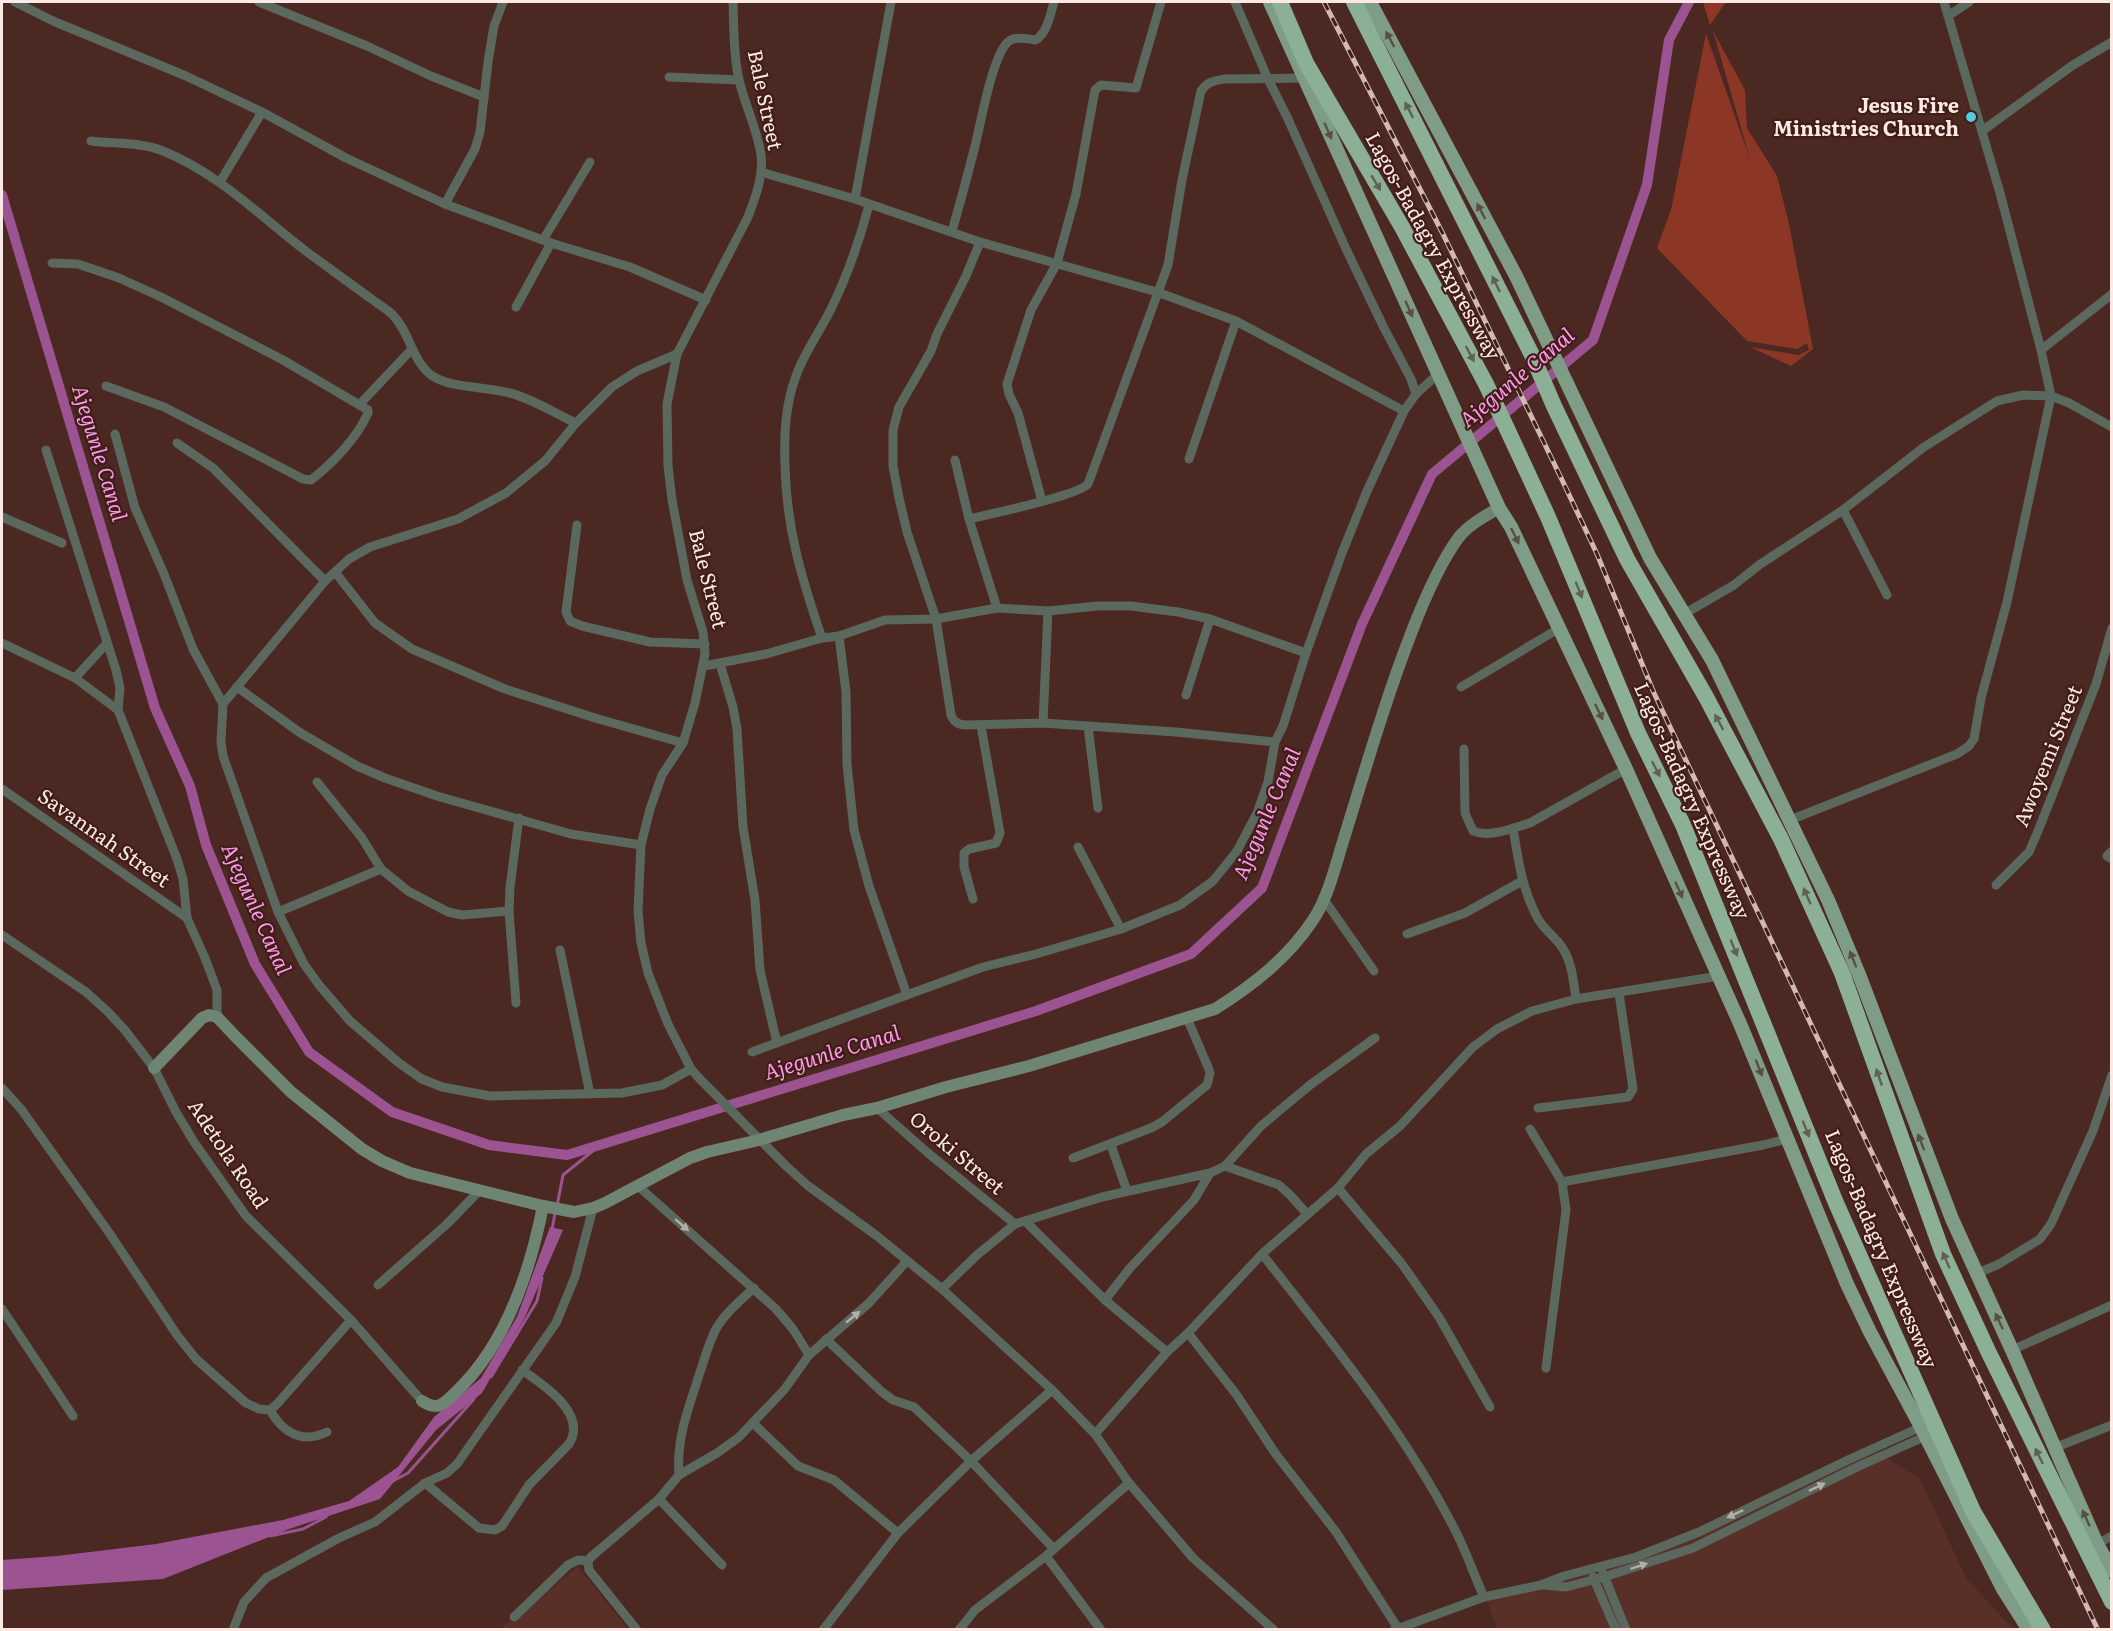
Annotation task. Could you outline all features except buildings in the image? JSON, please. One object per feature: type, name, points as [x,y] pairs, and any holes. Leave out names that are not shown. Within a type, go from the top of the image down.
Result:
[{"type":"highway","name":"Lagos-Badagry Expressway","points":[[1280,2],[1311,72],[1402,227],[1486,384],[1509,433],[1548,517],[1638,733],[1683,825],[1836,1203],[1968,1501],[2043,1629]]},
{"type":"highway","name":"Lagos-Badagry Expressway","points":[[1354,2],[1532,356],[1628,559],[1706,697],[1781,839],[1842,973],[1943,1254],[1988,1351],[2112,1602]]},
{"type":"main road","name":"Lagos-Badagry Expressway","points":[[1270,2],[1479,465],[1499,508],[1511,527],[1626,769],[1750,1045],[1847,1284],[2003,1589],[2029,1629]]},
{"type":"main road","points":[[1370,2],[1516,276],[1650,558],[1712,660],[1790,820],[1832,909],[1932,1169],[1977,1274],[2097,1544],[2112,1571]]},
{"type":"street","points":[[15,2],[53,21],[186,76],[262,112],[346,158],[445,204],[547,242],[630,267],[706,300]]},
{"type":"street","points":[[259,2],[484,97]]},
{"type":"street","points":[[445,204],[475,149],[480,132],[495,26],[503,2]]},
{"type":"street","name":"Bale Street","points":[[733,2],[735,59],[761,155],[761,172],[748,217],[677,354],[667,404],[668,466],[681,554],[705,644],[704,666],[683,743],[662,775],[641,845],[638,911],[641,943],[648,973],[657,998],[691,1069],[699,1078],[759,1140],[807,1185],[942,1289],[1052,1390],[1095,1434],[1129,1483],[1193,1558],[1275,1629]]},
{"type":"street","points":[[855,199],[891,2]]},
{"type":"street","points":[[952,231],[975,147],[985,99],[999,56],[1004,47],[1013,39],[1036,40],[1040,37],[1044,32],[1054,2]]},
{"type":"street","points":[[1042,501],[1008,384],[1031,310],[1057,263],[1076,194],[1095,90],[1101,85],[1136,88],[1161,2]]},
{"type":"street","points":[[1235,2],[1346,249],[1411,379],[1416,394]]},
{"type":"street","points":[[1790,820],[1958,754],[1974,739],[1981,698],[2007,602],[2051,396],[2041,350],[1982,131],[1944,2]]},
{"type":"street","points":[[1948,16],[1969,2]]},
{"type":"street","points":[[1982,131],[2073,65],[2112,42]]},
{"type":"street","points":[[669,77],[739,80]]},
{"type":"street","points":[[969,519],[1083,489],[1088,484],[1168,265],[1182,180],[1201,91],[1205,85],[1224,79],[1304,78]]},
{"type":"street","points":[[220,182],[262,112]]},
{"type":"street","points":[[91,141],[138,145],[161,150],[206,172],[309,253],[390,312],[404,331],[420,363],[431,375],[460,386],[475,386],[512,393],[576,423]]},
{"type":"street","points":[[516,307],[547,242],[590,162]]},
{"type":"street","points":[[761,172],[855,199],[980,242],[1157,292],[1236,321],[1404,411]]},
{"type":"street","points":[[822,638],[790,530],[785,488],[783,431],[796,375],[843,284],[859,243],[869,205]]},
{"type":"street","points":[[980,242],[931,351],[899,407],[893,430],[893,466],[899,498],[907,532],[936,619],[951,715],[958,724],[981,726],[1043,723],[1275,742]]},
{"type":"street","points":[[52,262],[78,264],[120,278],[161,297],[283,360],[368,410],[368,416],[347,445],[321,473],[311,480],[282,468],[164,407],[106,386]]},
{"type":"street","points":[[2041,350],[2112,294]]},
{"type":"street","points":[[1190,459],[1236,321]]},
{"type":"street","points":[[359,405],[412,349]]},
{"type":"street","points":[[223,704],[325,581],[349,559],[370,547],[458,519],[506,494],[545,461],[576,423],[612,387],[637,371],[677,354]]},
{"type":"street","points":[[752,1052],[983,967],[1121,929],[1179,905],[1213,881],[1237,851],[1257,813],[1268,782],[1275,742],[1283,726],[1306,652],[1359,512],[1404,411],[1416,394],[1438,374]]},
{"type":"street","points":[[1684,614],[1728,588],[1843,510],[1924,447],[1997,401],[2023,395],[2051,396],[2069,403],[2112,427]]},
{"type":"street","points":[[115,434],[135,508],[193,649],[223,704],[221,741],[223,756],[278,912],[304,964],[350,1021],[422,1079],[442,1087],[490,1096],[622,1093],[662,1085],[691,1069]]},
{"type":"street","points":[[177,442],[213,468],[325,581]]},
{"type":"street","points":[[46,450],[119,681],[118,710],[177,860],[183,879],[187,918],[217,990],[217,1017]]},
{"type":"street","points":[[955,460],[969,519],[997,608]]},
{"type":"street","points":[[154,1068],[202,1018],[208,1015],[217,1017],[275,1077],[362,1149],[382,1161],[410,1173],[574,1212],[592,1208],[706,1152],[759,1140],[843,1115],[877,1108],[946,1087],[1029,1066],[1215,1009],[1274,966],[1293,947],[1314,918],[1323,898],[1400,663],[1429,589],[1459,537],[1474,523],[1499,508]]},
{"type":"street","points":[[1843,510],[1887,595]]},
{"type":"street","points":[[2,517],[62,543]]},
{"type":"street","points":[[577,525],[566,612],[570,621],[650,642],[705,644]]},
{"type":"street","points":[[335,572],[375,623],[412,649],[506,689],[683,743]]},
{"type":"street","points":[[704,666],[839,636],[885,620],[936,619],[997,608],[1048,611],[1096,606],[1131,606],[1178,612],[1210,619],[1306,652]]},
{"type":"street","points":[[1043,723],[1048,611]]},
{"type":"street","points":[[1186,695],[1210,619]]},
{"type":"street","name":"Awoyemi Street","points":[[1996,885],[2029,852],[2096,684],[2112,627]]},
{"type":"street","points":[[1461,687],[1558,629]]},
{"type":"street","points":[[839,636],[846,693],[847,764],[854,831],[869,886],[908,996]]},
{"type":"street","points":[[2,643],[75,678],[118,710]]},
{"type":"street","points":[[75,678],[107,643]]},
{"type":"street","points":[[720,664],[737,729],[743,827],[755,900],[760,970],[777,1042]]},
{"type":"street","points":[[237,687],[299,732],[357,766],[385,778],[437,796],[571,834],[641,845]]},
{"type":"street","points":[[973,899],[964,867],[964,853],[969,849],[996,843],[1000,833],[981,726]]},
{"type":"street","points":[[1088,726],[1098,808]]},
{"type":"street","points":[[1464,749],[1465,813],[1468,824],[1473,831],[1479,833],[1513,828],[1545,816],[1626,769]]},
{"type":"street","points":[[317,782],[362,838],[381,869],[408,891],[448,912],[462,915],[509,911]]},
{"type":"street","name":"Savannah Street","points":[[2,789],[187,918]]},
{"type":"street","points":[[516,1003],[509,911],[519,818]]},
{"type":"street","points":[[1513,828],[1522,881],[1538,919],[1559,943],[1566,955],[1571,967],[1575,999]]},
{"type":"street","points":[[1078,847],[1121,929]]},
{"type":"street","points":[[2112,851],[2107,856],[2112,860]]},
{"type":"street","points":[[278,912],[381,869]]},
{"type":"street","points":[[1407,934],[1465,913],[1522,881]]},
{"type":"street","points":[[1323,898],[1374,971]]},
{"type":"street","name":"Adetola Road","points":[[2,935],[86,992],[124,1029],[154,1068],[194,1142],[246,1216],[351,1320],[422,1401]]},
{"type":"street","points":[[560,950],[590,1094]]},
{"type":"street","points":[[1095,1434],[1167,1352],[1188,1333],[1262,1254],[1338,1188],[1366,1154],[1400,1126],[1473,1047],[1497,1029],[1532,1011],[1575,999],[1719,976]]},
{"type":"street","points":[[1538,1108],[1628,1097],[1631,1094],[1633,1089],[1619,993]]},
{"type":"street","points":[[1073,1158],[1111,1145],[1162,1122],[1208,1085],[1210,1073],[1187,1018]]},
{"type":"street","points":[[942,1289],[976,1255],[1015,1224],[1127,1191],[1210,1173],[1225,1166],[1261,1126],[1310,1085],[1376,1038]]},
{"type":"street","points":[[1977,1274],[1999,1264],[2040,1239],[2051,1224],[2093,1131],[2112,1075]]},
{"type":"street","points":[[2,1088],[28,1119],[110,1234],[177,1335],[196,1359],[246,1403],[259,1409],[270,1410],[351,1320]]},
{"type":"street","name":"Oroki Street","points":[[877,1108],[1015,1224]]},
{"type":"street","points":[[1530,1129],[1562,1182],[1566,1210],[1566,1228],[1546,1368]]},
{"type":"street","points":[[1562,1182],[1787,1139]]},
{"type":"street","points":[[1111,1145],[1127,1191]]},
{"type":"street","points":[[1225,1166],[1278,1185],[1307,1214]]},
{"type":"street","points":[[1105,1300],[1130,1268],[1194,1200],[1210,1173]]},
{"type":"street","points":[[638,1186],[776,1309],[793,1329],[809,1355]]},
{"type":"street","points":[[1338,1188],[1402,1264],[1439,1317],[1490,1407]]},
{"type":"street","points":[[378,1285],[441,1230],[479,1191]]},
{"type":"street","points":[[422,1401],[431,1406],[439,1406],[445,1402],[472,1376],[487,1357],[512,1308],[548,1207]]},
{"type":"street","points":[[233,1629],[244,1602],[266,1578],[339,1538],[375,1522],[425,1483],[447,1473],[457,1464],[556,1323],[576,1277],[592,1208]]},
{"type":"street","points":[[1026,1222],[1105,1300],[1167,1352]]},
{"type":"street","points":[[1262,1254],[1327,1336],[1421,1470],[1456,1531],[1484,1597]]},
{"type":"street","points":[[514,1617],[568,1565],[578,1560],[588,1561],[659,1499],[679,1475],[738,1438],[784,1390],[809,1355],[869,1303],[907,1261]]},
{"type":"street","points":[[679,1475],[677,1455],[684,1420],[711,1342],[725,1317],[754,1288]]},
{"type":"street","points":[[2012,1350],[2112,1305]]},
{"type":"street","points":[[2,1309],[73,1416]]},
{"type":"street","points":[[1188,1333],[1236,1394],[1275,1454],[1336,1532],[1397,1629],[1484,1597],[1541,1585],[1636,1557],[1699,1532],[1850,1459],[1923,1432]]},
{"type":"street","points":[[826,1339],[882,1392],[893,1400],[914,1407],[971,1461],[1053,1548]]},
{"type":"street","points":[[425,1483],[479,1528],[495,1530],[502,1526],[529,1485],[570,1444],[574,1436],[574,1423],[552,1392],[522,1370]]},
{"type":"street","points":[[823,1629],[898,1533],[971,1461],[1052,1390]]},
{"type":"street","points":[[270,1410],[282,1427],[289,1432],[311,1438],[327,1432]]},
{"type":"street","points":[[753,1423],[798,1466],[834,1480],[898,1533]]},
{"type":"street","points":[[2054,1449],[2112,1425]]},
{"type":"street","points":[[1541,1585],[1566,1587],[1600,1579],[1693,1548],[1923,1432]]},
{"type":"street","points":[[959,1629],[975,1610],[1046,1556],[1129,1483]]},
{"type":"street","points":[[659,1499],[722,1564]]},
{"type":"street","points":[[2097,1544],[2112,1536]]},
{"type":"street","points":[[1046,1556],[1101,1629]]},
{"type":"street","points":[[588,1561],[589,1570],[594,1578],[637,1629]]},
{"type":"street","points":[[1600,1566],[1600,1579],[1616,1629]]},
{"type":"street","points":[[1587,1570],[1600,1579],[1626,1629]]},
{"type":"shaded area","points":[[1703,2],[1726,2],[1710,25]]},
{"type":"shaded area","points":[[1713,31],[1745,90],[1747,128],[1777,176],[1789,224],[1813,349],[1791,366],[1750,347],[1799,355],[1809,350],[1807,343],[1797,349],[1747,341],[1657,248],[1671,210],[1706,34],[1750,159]]},
{"type":"shaded area","points":[[550,1227],[563,1230],[525,1317],[482,1393],[436,1430],[380,1499],[289,1529],[163,1579],[2,1590],[2,1560],[156,1544],[283,1520],[349,1501],[398,1467],[434,1417],[481,1378],[517,1317]]},
{"type":"shaded area","points":[[1875,1450],[1920,1479],[1966,1578],[2013,1629],[1497,1629],[1484,1592],[1567,1580],[1601,1571]]},
{"type":"shaded area","points":[[578,1567],[628,1629],[499,1630]]},
{"type":"waterway","name":"Ajegunle Canal","points":[[2,195],[155,708],[190,786],[206,845],[255,964],[309,1052],[392,1112],[489,1145],[567,1155],[1036,1011],[1191,954],[1262,888],[1362,624],[1432,474],[1593,340],[1647,185],[1669,40],[1689,2]]},
{"type":"waterway","points":[[557,1206],[563,1175],[599,1146]]},
{"type":"waterway","points":[[552,1230],[555,1213]]},
{"type":"waterway","points":[[491,1377],[537,1301],[542,1278]]},
{"type":"waterway","points":[[393,1481],[408,1473],[474,1399]]},
{"type":"waterway","points":[[270,1536],[303,1529],[326,1517]]},
{"type":"railway","points":[[1324,2],[1443,234],[1564,484],[1597,554],[1654,693],[2098,1630]]},
{"type":"place","name":"Jesus Fire Ministries Church","points":[[1971,117]]}]
